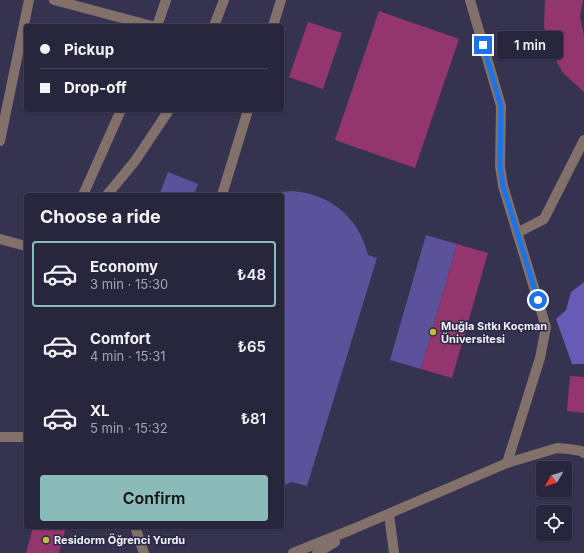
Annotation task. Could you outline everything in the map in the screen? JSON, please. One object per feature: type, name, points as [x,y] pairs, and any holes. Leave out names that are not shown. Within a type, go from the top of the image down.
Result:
[{"type":"street","points":[[24,24],[29,0]]},
{"type":"street","points":[[54,0],[144,24]]},
{"type":"street","points":[[158,24],[166,0]]},
{"type":"street","points":[[215,24],[224,0]]},
{"type":"street","points":[[274,24],[281,0]]},
{"type":"street","points":[[470,0],[501,106],[500,166],[503,186],[546,327],[540,358],[507,463]]},
{"type":"street","points":[[0,141],[24,24]]},
{"type":"street","points":[[84,193],[120,112]]},
{"type":"street","points":[[109,193],[135,161],[168,112]]},
{"type":"street","points":[[223,193],[247,112]]},
{"type":"street","points":[[517,233],[544,219],[580,157],[584,140]]},
{"type":"street","points":[[0,239],[24,245]]},
{"type":"street","points":[[0,437],[24,437]]},
{"type":"street","points":[[293,553],[389,514],[507,463],[557,448],[581,451],[584,453]]},
{"type":"street","points":[[389,514],[394,553]]},
{"type":"street","points":[[136,529],[144,553]]},
{"type":"street","points":[[317,553],[353,529]]},
{"type":"shaded area","points":[[168,172],[198,184],[195,193],[160,193]]},
{"type":"shaded area","points":[[292,191],[306,193],[331,203],[350,219],[358,230],[368,255],[377,258],[307,486],[291,482],[284,486],[284,193],[276,193]]},
{"type":"shaded area","points":[[426,235],[457,244],[421,369],[390,360]]},
{"type":"shaded area","points":[[584,282],[584,364],[572,364],[556,319],[566,310],[571,292]]},
{"type":"building","points":[[545,0],[583,0],[580,16],[584,36],[584,92],[563,73],[551,51],[544,27]]},
{"type":"building","points":[[379,11],[459,39],[415,168],[335,140]]},
{"type":"building","points":[[308,22],[342,33],[323,89],[289,77]]},
{"type":"building","points":[[457,244],[488,253],[452,378],[421,369]]},
{"type":"building","points":[[570,376],[584,377],[584,413],[567,411]]},
{"type":"building","name":"Residorm Öğrenci Yurdu","points":[[32,529],[65,529],[59,553],[26,553]]},
{"type":"place","name":"Muğla Sıtkı Koçman Üniversitesi","points":[[433,332]]},
{"type":"place","name":"Residorm Öğrenci Yurdu","points":[[46,540]]},
{"type":"route","points":[[483,45],[501,106],[500,166],[503,186],[538,300]]}]
